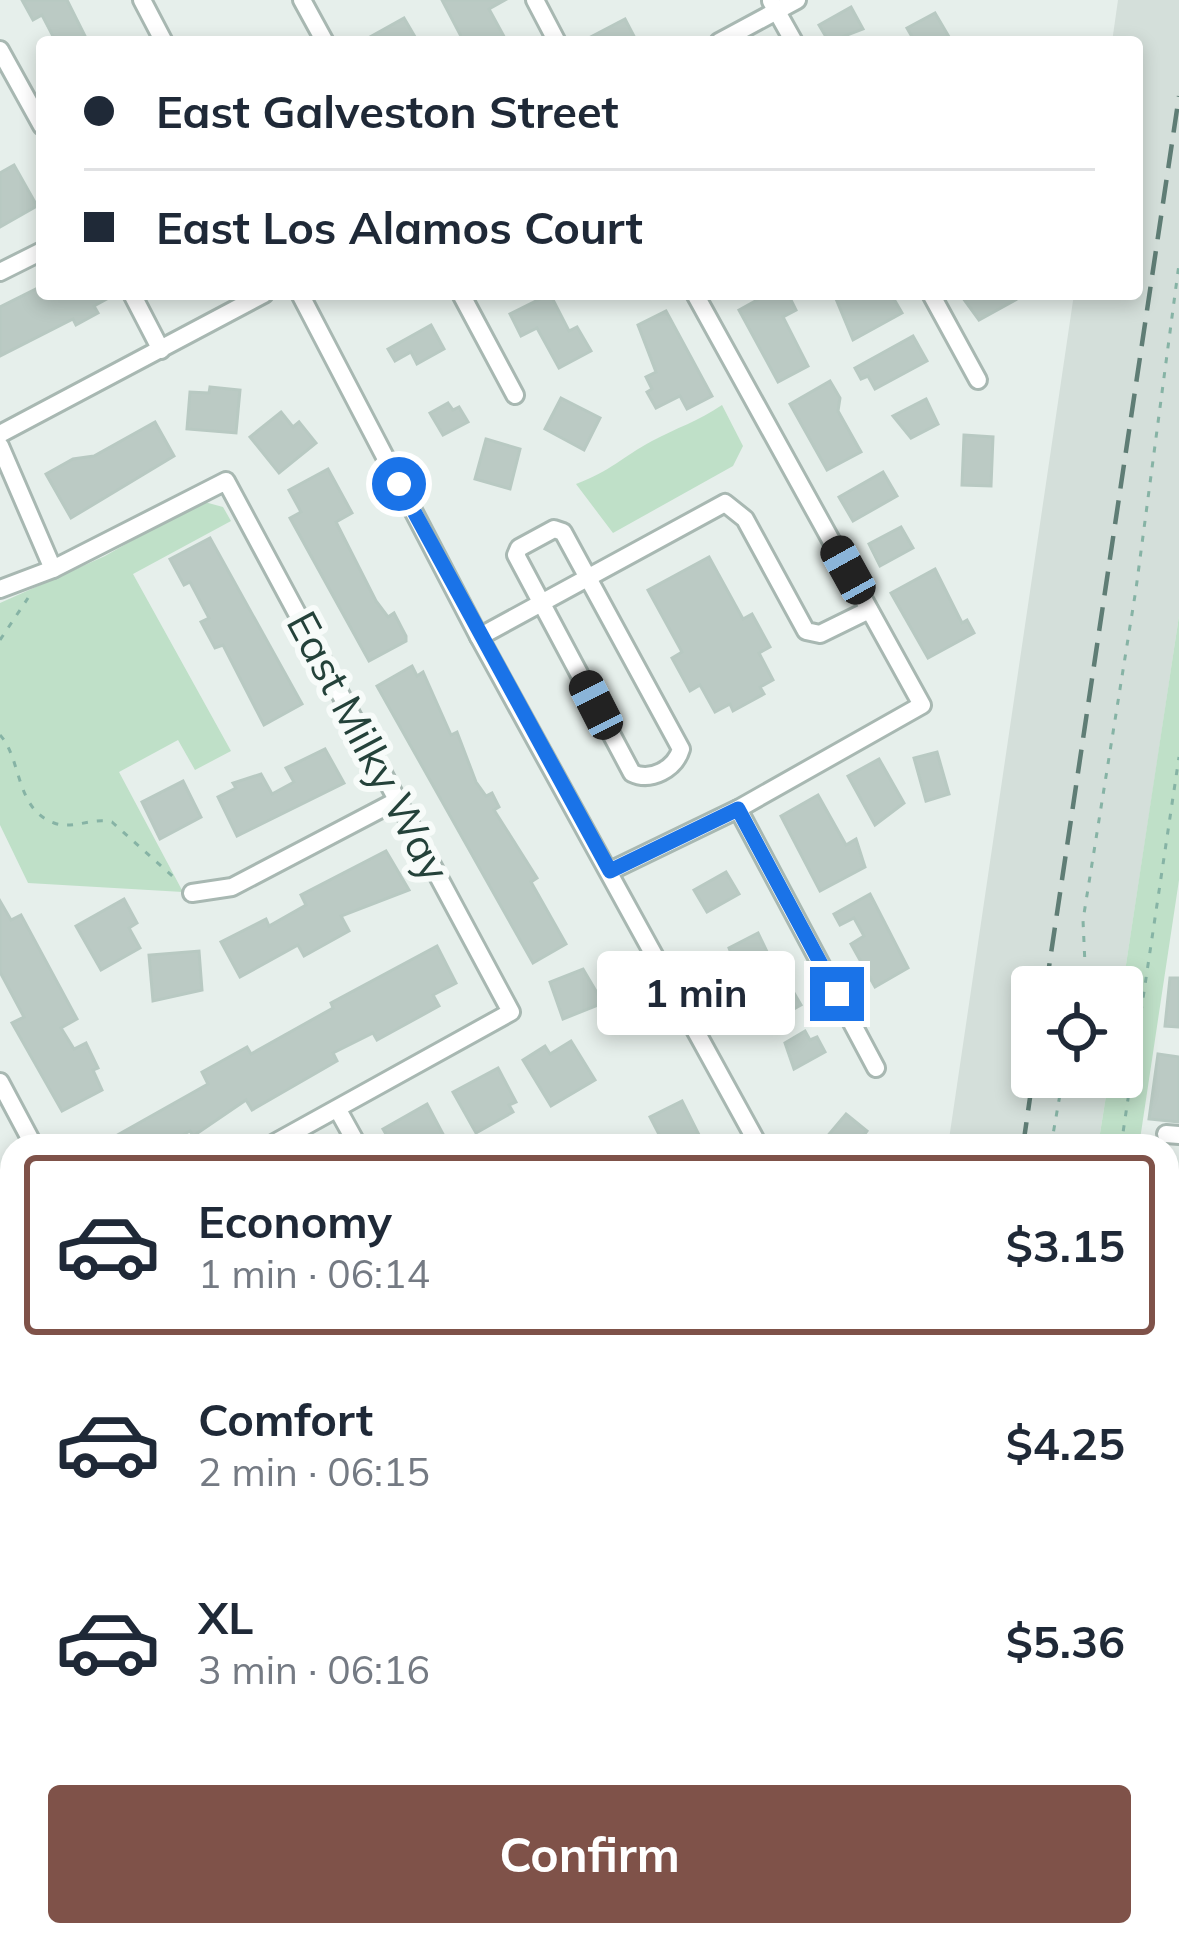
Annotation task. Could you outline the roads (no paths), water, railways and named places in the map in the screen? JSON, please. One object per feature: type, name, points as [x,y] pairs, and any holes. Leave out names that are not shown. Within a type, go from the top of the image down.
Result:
[{"type":"street","points":[[142,0],[161,36]]},
{"type":"street","points":[[302,0],[322,36]]},
{"type":"street","points":[[535,0],[554,36]]},
{"type":"street","points":[[728,36],[774,5],[796,0]]},
{"type":"street","points":[[774,5],[791,36]]},
{"type":"street","points":[[0,50],[36,115]]},
{"type":"street","points":[[0,272],[36,254]]},
{"type":"street","points":[[135,300],[161,350]]},
{"type":"street","points":[[0,434],[253,300]]},
{"type":"street","points":[[302,300],[479,637],[752,1134]]},
{"type":"street","points":[[464,300],[515,395]]},
{"type":"street","points":[[610,871],[738,809],[922,705],[698,300]]},
{"type":"street","points":[[934,300],[978,380]]},
{"type":"street","points":[[0,446],[53,568],[0,589]]},
{"type":"street","name":"East Milky Way","points":[[53,568],[226,481],[512,1012],[338,1110]]},
{"type":"street","points":[[479,637],[724,503],[745,518],[806,631],[820,634],[869,610]]},
{"type":"street","points":[[554,529],[563,532],[681,749],[672,765],[650,777],[632,773],[542,602],[516,555],[519,548],[554,529]]},
{"type":"street","points":[[192,893],[232,887],[398,800]]},
{"type":"street","points":[[738,809],[876,1067]]},
{"type":"street","points":[[0,1082],[28,1134]]},
{"type":"street","points":[[292,1134],[338,1110],[351,1134]]},
{"type":"railway","points":[[1049,966],[1179,96]]},
{"type":"railway","points":[[1025,1134],[1030,1098]]}]
